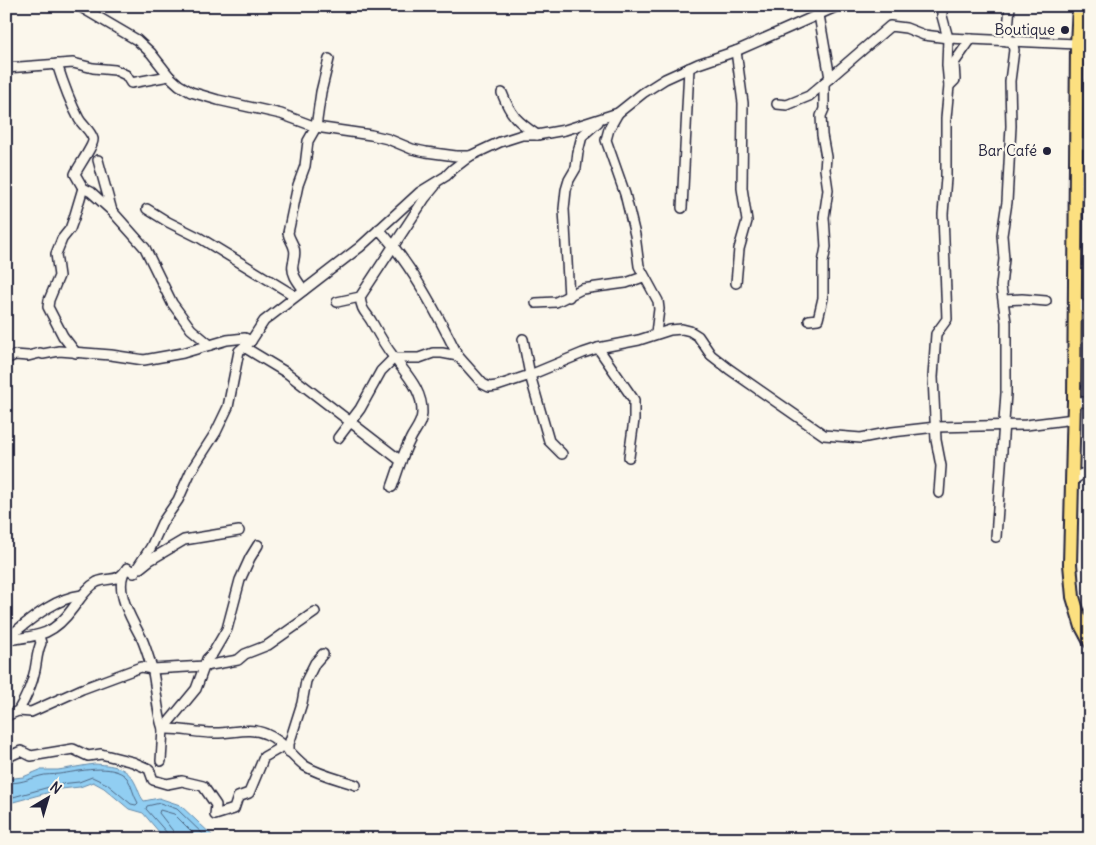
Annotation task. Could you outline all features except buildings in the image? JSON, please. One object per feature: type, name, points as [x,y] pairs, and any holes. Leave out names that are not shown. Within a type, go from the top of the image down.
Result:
[{"type":"highway","points":[[1079,6],[1077,44],[1074,419],[1070,564],[1073,597],[1082,627],[1090,642]]},
{"type":"street","points":[[79,6],[137,40],[151,53],[169,76],[191,92],[281,114],[316,127],[371,135],[388,139],[412,149],[456,156],[470,156]]},
{"type":"street","points":[[656,333],[658,301],[643,277],[639,266],[635,235],[625,194],[606,140],[609,128],[618,113],[643,92],[689,68],[736,51],[838,6]]},
{"type":"street","points":[[939,492],[941,466],[936,440],[933,377],[936,334],[947,319],[943,247],[946,118],[949,86],[947,65],[948,38],[942,16],[942,6]]},
{"type":"street","points":[[996,537],[1006,393],[1004,300],[1001,286],[1004,259],[1002,235],[1007,202],[1011,126],[1010,81],[1014,50],[1010,41],[1010,6]]},
{"type":"street","points":[[809,320],[818,319],[823,298],[823,263],[826,247],[824,217],[828,190],[821,116],[824,109],[827,81],[819,15]]},
{"type":"street","points":[[777,104],[787,105],[809,96],[890,26],[906,28],[924,35],[948,38],[1077,44],[1090,49]]},
{"type":"street","points":[[949,86],[955,80],[954,63],[971,39]]},
{"type":"street","points":[[736,51],[742,103],[742,188],[747,221],[739,249],[736,283]]},
{"type":"street","points":[[304,290],[294,276],[292,267],[295,255],[294,247],[288,233],[298,185],[305,166],[308,141],[316,127],[321,92],[329,59]]},
{"type":"street","points":[[57,64],[64,86],[80,121],[93,139],[75,174],[83,188],[91,192],[112,211],[145,248],[164,289],[191,329],[210,345]]},
{"type":"street","points":[[6,68],[73,64],[115,70],[126,75],[131,83],[169,76]]},
{"type":"street","points":[[682,208],[689,68]]},
{"type":"street","points":[[502,93],[509,110],[517,120],[537,135]]},
{"type":"street","points":[[392,487],[410,439],[419,426],[422,405],[409,375],[380,339],[372,322],[361,308],[360,297],[425,198],[452,169],[470,156],[500,142],[522,135],[537,135],[565,130],[618,113]]},
{"type":"street","points":[[569,297],[564,209],[566,190],[576,168],[582,136],[602,118]]},
{"type":"street","points":[[1076,142],[1090,146]]},
{"type":"street","points":[[98,160],[112,211]]},
{"type":"street","points":[[134,574],[151,547],[162,523],[178,500],[191,471],[216,432],[228,407],[239,351],[248,344],[264,321],[360,247],[420,192],[446,176]]},
{"type":"street","points":[[76,353],[63,336],[48,307],[59,276],[56,254],[62,239],[70,229],[83,188]]},
{"type":"street","points":[[147,209],[200,238],[295,296]]},
{"type":"street","points":[[379,229],[394,246],[434,308],[458,356],[483,384],[489,387],[530,376],[583,352],[639,340],[656,333],[682,329],[698,336],[711,355],[824,435],[861,438],[936,427],[1026,425],[1074,419]]},
{"type":"street","points":[[536,302],[556,302],[582,289],[626,283],[643,277]]},
{"type":"street","points":[[336,302],[360,297]]},
{"type":"street","points":[[1004,300],[1046,301]]},
{"type":"street","points":[[1075,300],[1090,313]]},
{"type":"street","points":[[6,358],[15,355],[28,356],[59,351],[144,360],[184,353],[226,340],[245,338],[248,344],[401,461]]},
{"type":"street","points":[[523,339],[530,376],[549,440],[562,454]]},
{"type":"street","points":[[598,348],[634,400],[634,420],[629,457]]},
{"type":"street","points":[[338,438],[360,409],[381,371],[394,358],[419,358],[433,353],[458,356]]},
{"type":"street","points":[[1074,401],[1090,404]]},
{"type":"street","points":[[1072,481],[1082,474],[1090,473]]},
{"type":"street","points":[[134,574],[150,560],[184,540],[239,531]]},
{"type":"street","points":[[163,729],[196,689],[205,666],[227,629],[240,580],[258,546]]},
{"type":"street","points":[[134,574],[127,568],[120,583],[128,612],[142,640],[152,670],[159,717],[163,729],[161,761]]},
{"type":"street","points":[[6,640],[39,636],[53,630],[72,610],[82,595],[97,582],[115,579],[123,575]]},
{"type":"street","points":[[6,640],[36,614],[69,597],[82,595]]},
{"type":"street","points":[[6,716],[18,711],[31,712],[90,686],[141,667],[152,670],[205,666],[238,660],[245,654],[268,645],[315,612]]},
{"type":"street","points":[[18,711],[31,686],[36,669],[37,652],[41,642],[39,636]]},
{"type":"street","points":[[289,752],[288,744],[302,703],[306,681],[315,663],[323,654]]},
{"type":"street","points":[[163,729],[176,728],[212,734],[245,730],[264,732],[280,743],[306,766],[317,772],[356,785]]},
{"type":"street","points":[[6,759],[20,752],[31,756],[72,749],[88,756],[102,754],[133,762],[148,769],[153,780],[167,784],[182,781],[203,786],[216,804],[215,815],[234,809],[238,797],[249,793],[264,757],[278,748],[280,743]]},
{"type":"water","points":[[94,764],[118,767],[128,773],[144,801],[159,798],[180,805],[216,839],[165,839],[143,813],[129,809],[104,788],[93,782],[80,787],[61,789],[6,804],[6,779],[23,777],[40,770],[58,770]]},
{"type":"place","name":"Boutique","points":[[1065,30]]},
{"type":"place","name":"Bar Café","points":[[1047,151]]}]
